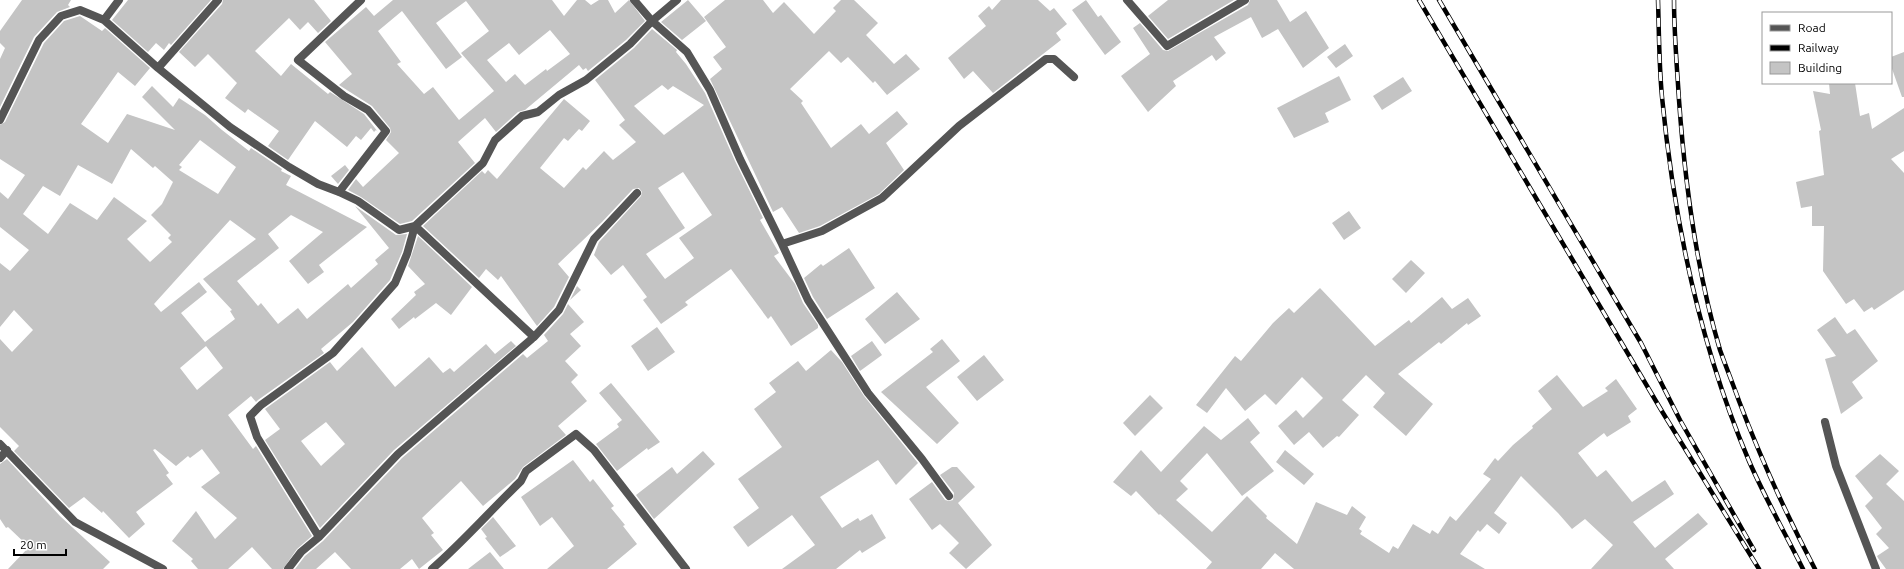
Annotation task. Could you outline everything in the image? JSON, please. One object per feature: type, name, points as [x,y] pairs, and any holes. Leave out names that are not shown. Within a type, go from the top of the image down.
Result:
[{"type":"street","points":[[104,20],[119,0]]},
{"type":"street","points":[[158,68],[218,0]]},
{"type":"street","points":[[340,192],[386,131],[368,110],[344,96],[298,60],[361,0]]},
{"type":"street","points":[[634,0],[652,21],[687,52],[710,90],[740,159],[808,300],[830,337],[868,393],[922,459],[949,496]]},
{"type":"street","points":[[0,120],[40,40],[61,16],[80,10],[104,20],[158,68],[230,127],[289,167],[318,184],[340,192],[358,201],[399,230],[415,226],[483,163],[495,140],[522,116],[538,112],[559,95],[586,80],[630,44],[652,21],[677,0]]},
{"type":"street","points":[[1126,0],[1167,46],[1245,0]]},
{"type":"street","points":[[782,244],[822,231],[882,198],[959,126],[1046,59],[1054,59],[1074,77]]},
{"type":"street","points":[[288,569],[301,552],[319,537],[398,454],[534,337],[559,310],[594,239],[637,192]]},
{"type":"street","points":[[415,226],[534,337]]},
{"type":"street","points":[[319,537],[257,437],[250,416],[261,405],[333,353],[395,283],[407,254],[415,226]]},
{"type":"street","points":[[1825,422],[1836,466],[1876,569]]},
{"type":"street","points":[[432,569],[456,548],[468,533],[520,481],[526,471],[576,434],[594,450],[686,569]]},
{"type":"street","points":[[0,458],[3,447]]},
{"type":"street","points":[[3,447],[75,522],[162,569]]},
{"type":"building","points":[[22,0],[71,0],[68,5],[70,7],[57,12],[34,37],[0,107],[0,59],[5,48],[0,43],[0,31]]},
{"type":"building","points":[[128,0],[211,0],[171,45],[169,43],[164,50],[156,43],[148,52],[112,20]]},
{"type":"building","points":[[223,0],[314,0],[331,21],[318,33],[308,22],[300,30],[289,18],[255,51],[281,76],[291,64],[328,94],[330,92],[364,114],[378,132],[376,130],[374,132],[371,128],[361,140],[356,136],[347,147],[315,121],[288,160],[268,146],[279,131],[248,109],[245,113],[225,98],[237,83],[208,54],[195,67],[179,52],[222,4]]},
{"type":"building","points":[[393,0],[552,0],[564,16],[577,0],[585,0],[591,5],[599,0],[608,0],[615,13],[629,0],[645,21],[626,40],[588,71],[586,68],[583,70],[579,65],[525,110],[518,112],[496,132],[485,118],[458,142],[475,163],[412,221],[400,224],[361,197],[348,190],[356,179],[363,187],[399,153],[386,140],[391,132],[390,128],[372,106],[339,85],[352,74],[325,42],[366,7],[374,16]],"holes":[[[466,1],[489,31],[461,53],[494,91],[459,120],[433,87],[424,94],[397,64],[401,62],[378,31],[402,11],[446,69],[462,57],[436,23]],[[550,30],[570,54],[547,71],[546,69],[525,85],[515,74],[506,82],[487,60],[509,43],[519,55]]]},
{"type":"building","points":[[688,0],[706,21],[682,40],[661,22]]},
{"type":"building","points":[[725,0],[763,0],[773,13],[784,2],[814,34],[836,11],[833,8],[841,0],[854,0],[878,23],[866,35],[894,64],[906,54],[920,69],[887,95],[875,81],[873,83],[848,57],[841,63],[829,51],[790,89],[803,101],[801,103],[831,148],[861,124],[869,134],[897,111],[908,124],[886,143],[904,170],[879,194],[820,226],[799,233],[782,207],[773,212],[710,79],[722,69],[713,57],[726,47],[704,17]]},
{"type":"building","points":[[1001,0],[1038,0],[1050,11],[1054,8],[1067,24],[1056,33],[1061,40],[993,93],[973,71],[964,79],[948,58],[986,26],[978,16],[989,6],[992,10]]},
{"type":"building","points":[[1086,0],[1098,17],[1101,15],[1121,42],[1105,55],[1072,10]]},
{"type":"building","points":[[1168,0],[1234,0],[1168,39],[1148,16]]},
{"type":"building","points":[[1250,0],[1277,0],[1290,22],[1306,11],[1329,48],[1303,68],[1278,29],[1262,38],[1251,17],[1214,37],[1226,53],[1216,61],[1212,55],[1173,81],[1176,86],[1148,112],[1121,76],[1150,54],[1133,28],[1140,23],[1163,50],[1168,51],[1248,5]]},
{"type":"building","points":[[80,16],[102,31],[105,28],[150,68],[135,86],[118,72],[81,124],[108,143],[127,114],[175,130],[142,97],[152,86],[173,107],[179,98],[205,115],[249,151],[251,148],[282,169],[281,171],[291,176],[286,185],[367,227],[319,265],[324,272],[308,284],[289,261],[323,232],[291,215],[268,234],[279,248],[237,281],[258,306],[261,303],[278,324],[298,308],[307,319],[348,284],[351,288],[378,264],[375,260],[389,248],[355,206],[396,235],[407,234],[402,252],[390,280],[353,322],[321,349],[324,353],[256,402],[251,396],[228,415],[253,449],[256,446],[312,536],[297,549],[283,569],[272,569],[252,547],[228,569],[198,569],[191,561],[193,559],[172,541],[196,511],[215,539],[237,518],[201,487],[220,473],[202,449],[190,458],[188,456],[176,466],[155,449],[153,450],[169,473],[166,475],[173,484],[136,512],[145,524],[129,538],[103,511],[102,513],[84,497],[69,508],[14,451],[19,446],[0,427],[0,339],[12,352],[33,330],[14,310],[0,327],[0,263],[10,271],[29,250],[0,227],[0,192],[8,199],[25,175],[0,159],[0,125],[5,122],[44,43],[64,21]],"holes":[[[200,140],[236,167],[218,194],[179,170],[182,167],[179,165]],[[131,149],[153,168],[155,166],[173,182],[162,204],[151,215],[171,235],[168,238],[172,242],[150,262],[127,239],[147,221],[114,197],[97,220],[70,203],[48,234],[23,214],[43,186],[60,196],[78,165],[112,184]],[[230,220],[256,239],[203,279],[232,310],[230,311],[235,319],[205,342],[181,313],[207,292],[199,282],[161,312],[154,304]],[[206,346],[223,368],[197,390],[180,368]]]},
{"type":"building","points":[[652,29],[677,50],[676,52],[686,64],[705,93],[735,161],[763,218],[760,220],[779,253],[774,256],[795,284],[803,303],[818,325],[818,328],[791,346],[771,316],[768,319],[731,269],[685,302],[688,305],[661,324],[643,300],[647,297],[623,265],[611,275],[594,255],[599,242],[641,196],[642,192],[639,188],[633,189],[602,222],[558,264],[569,277],[554,307],[537,326],[501,276],[498,280],[486,269],[479,278],[423,226],[482,171],[485,174],[488,170],[497,179],[564,99],[590,121],[582,131],[579,129],[568,141],[564,138],[540,168],[564,188],[583,167],[586,170],[604,151],[613,160],[636,142],[619,125],[625,120],[595,80],[634,48]],"holes":[[[662,85],[668,90],[673,86],[704,105],[664,135],[634,106]],[[683,172],[712,215],[679,238],[694,258],[665,279],[646,254],[685,228],[658,188]]]},
{"type":"building","points":[[1345,44],[1353,56],[1336,68],[1327,57]]},
{"type":"building","points":[[1904,52],[1904,97],[1902,97],[1892,69],[1892,57]]},
{"type":"building","points":[[1339,76],[1351,100],[1325,113],[1329,122],[1294,138],[1277,108]]},
{"type":"building","points":[[1403,77],[1412,91],[1382,110],[1373,96]]},
{"type":"building","points":[[1829,84],[1855,84],[1860,116],[1869,113],[1872,129],[1904,108],[1904,151],[1891,159],[1904,173],[1904,290],[1874,310],[1872,307],[1864,312],[1854,299],[1846,304],[1823,271],[1824,226],[1812,226],[1812,206],[1801,208],[1796,182],[1824,175],[1819,131],[1821,130],[1813,91],[1830,94]]},
{"type":"building","points":[[345,165],[349,170],[338,184],[331,176]]},
{"type":"building","points":[[1349,211],[1361,228],[1344,240],[1332,223]]},
{"type":"building","points":[[418,236],[472,287],[451,315],[436,303],[399,329],[391,319],[416,295],[414,292],[425,284],[408,266]]},
{"type":"building","points":[[849,248],[875,288],[827,319],[813,297],[804,278],[821,264],[823,266]]},
{"type":"building","points":[[1411,260],[1425,273],[1406,293],[1392,279]]},
{"type":"building","points":[[577,286],[581,290],[570,300]]},
{"type":"building","points":[[1320,288],[1375,346],[1409,320],[1411,323],[1442,297],[1452,309],[1468,298],[1481,316],[1468,325],[1467,323],[1441,344],[1439,342],[1398,374],[1433,404],[1406,436],[1373,407],[1385,393],[1366,375],[1342,400],[1359,415],[1339,437],[1337,436],[1323,448],[1309,432],[1294,445],[1278,426],[1296,410],[1303,418],[1323,398],[1302,377],[1276,405],[1265,394],[1245,411],[1226,388],[1207,413],[1196,405],[1235,356],[1241,361],[1273,323],[1289,308],[1294,313]]},
{"type":"building","points":[[897,292],[920,319],[885,344],[865,319]]},
{"type":"building","points":[[568,304],[584,322],[570,334],[581,346],[565,361],[578,375],[571,382],[587,401],[558,426],[566,435],[523,467],[515,479],[483,506],[461,481],[422,518],[434,533],[431,535],[443,550],[419,569],[412,559],[400,569],[351,569],[335,552],[316,569],[295,569],[305,556],[323,541],[402,458],[523,354],[527,358],[548,341],[544,335],[563,314]]},
{"type":"building","points":[[1835,317],[1847,334],[1855,329],[1878,361],[1852,382],[1863,398],[1841,414],[1825,359],[1836,356],[1817,330]]},
{"type":"building","points":[[657,327],[675,352],[648,371],[631,346]]},
{"type":"building","points":[[942,339],[960,361],[926,387],[959,423],[937,444],[881,392],[933,352],[930,349]]},
{"type":"building","points":[[511,341],[516,346],[394,450],[320,528],[265,440],[280,429],[265,409],[330,362],[337,371],[362,347],[395,387],[429,357],[443,373],[450,368],[454,372],[486,344],[495,354]],"holes":[[[326,422],[345,444],[321,466],[301,441]]]},
{"type":"building","points":[[872,341],[882,355],[860,371],[851,356]]},
{"type":"building","points":[[831,350],[842,362],[864,396],[918,463],[896,485],[878,460],[820,497],[842,528],[858,518],[860,521],[872,514],[886,538],[862,553],[860,550],[836,569],[782,569],[815,545],[792,515],[748,547],[733,527],[759,508],[738,479],[782,447],[754,409],[776,392],[769,383],[798,361],[806,371]]},
{"type":"building","points":[[984,355],[1004,380],[977,401],[957,377]]},
{"type":"building","points":[[1557,375],[1583,407],[1608,391],[1605,388],[1616,379],[1637,409],[1628,416],[1631,422],[1607,437],[1604,433],[1578,453],[1597,477],[1606,470],[1632,502],[1665,480],[1674,494],[1633,522],[1655,548],[1698,513],[1708,524],[1665,559],[1674,569],[1591,569],[1613,545],[1585,519],[1572,529],[1521,476],[1494,513],[1507,523],[1499,534],[1487,524],[1480,532],[1478,530],[1460,554],[1485,569],[1294,569],[1275,553],[1261,569],[1206,569],[1212,562],[1160,514],[1159,515],[1136,491],[1131,496],[1113,482],[1141,450],[1161,472],[1204,426],[1221,440],[1248,418],[1260,433],[1250,442],[1274,471],[1242,496],[1207,453],[1180,481],[1188,489],[1176,500],[1212,532],[1247,496],[1267,516],[1266,518],[1297,544],[1316,502],[1347,515],[1352,506],[1366,517],[1359,529],[1362,531],[1360,534],[1389,553],[1393,546],[1398,549],[1413,524],[1430,534],[1432,530],[1438,534],[1450,516],[1456,521],[1491,479],[1483,474],[1495,458],[1498,461],[1513,445],[1533,428],[1532,426],[1552,409],[1538,391]]},
{"type":"building","points":[[611,383],[660,442],[648,450],[647,448],[617,471],[596,444],[619,427],[617,424],[622,420],[599,393]]},
{"type":"building","points":[[1150,395],[1163,408],[1135,436],[1123,423]]},
{"type":"building","points":[[1285,450],[1314,474],[1304,485],[1276,462]]},
{"type":"building","points":[[703,451],[715,464],[654,519],[636,495],[672,467],[677,474]]},
{"type":"building","points":[[1880,454],[1899,471],[1886,484],[1904,501],[1904,569],[1886,569],[1878,558],[1877,556],[1889,548],[1876,534],[1882,528],[1865,506],[1873,498],[1855,476]]},
{"type":"building","points":[[7,459],[60,516],[110,562],[103,569],[8,569],[29,547],[8,527],[6,528],[0,519],[0,464]]},
{"type":"building","points":[[573,460],[590,482],[593,479],[614,506],[611,508],[625,525],[623,526],[637,544],[607,569],[547,569],[574,546],[552,517],[540,526],[521,497]]},
{"type":"building","points":[[952,467],[957,467],[975,487],[958,503],[992,545],[966,569],[949,553],[959,543],[940,524],[932,530],[909,499],[932,482],[945,500],[953,500],[954,493],[940,475]]},
{"type":"building","points":[[493,517],[516,546],[500,557],[485,538],[487,537],[481,529]]},
{"type":"building","points":[[490,552],[504,569],[468,569]]},
{"type":"railway","points":[[1419,0],[1663,413],[1759,569]]},
{"type":"railway","points":[[1439,0],[1641,343],[1680,420],[1754,550]]},
{"type":"railway","points":[[1658,0],[1661,85],[1667,144],[1682,236],[1703,328],[1716,373],[1749,461],[1768,502],[1803,569]]},
{"type":"railway","points":[[1674,0],[1674,25],[1688,195],[1704,289],[1720,350],[1756,444],[1784,507],[1815,569]]}]
